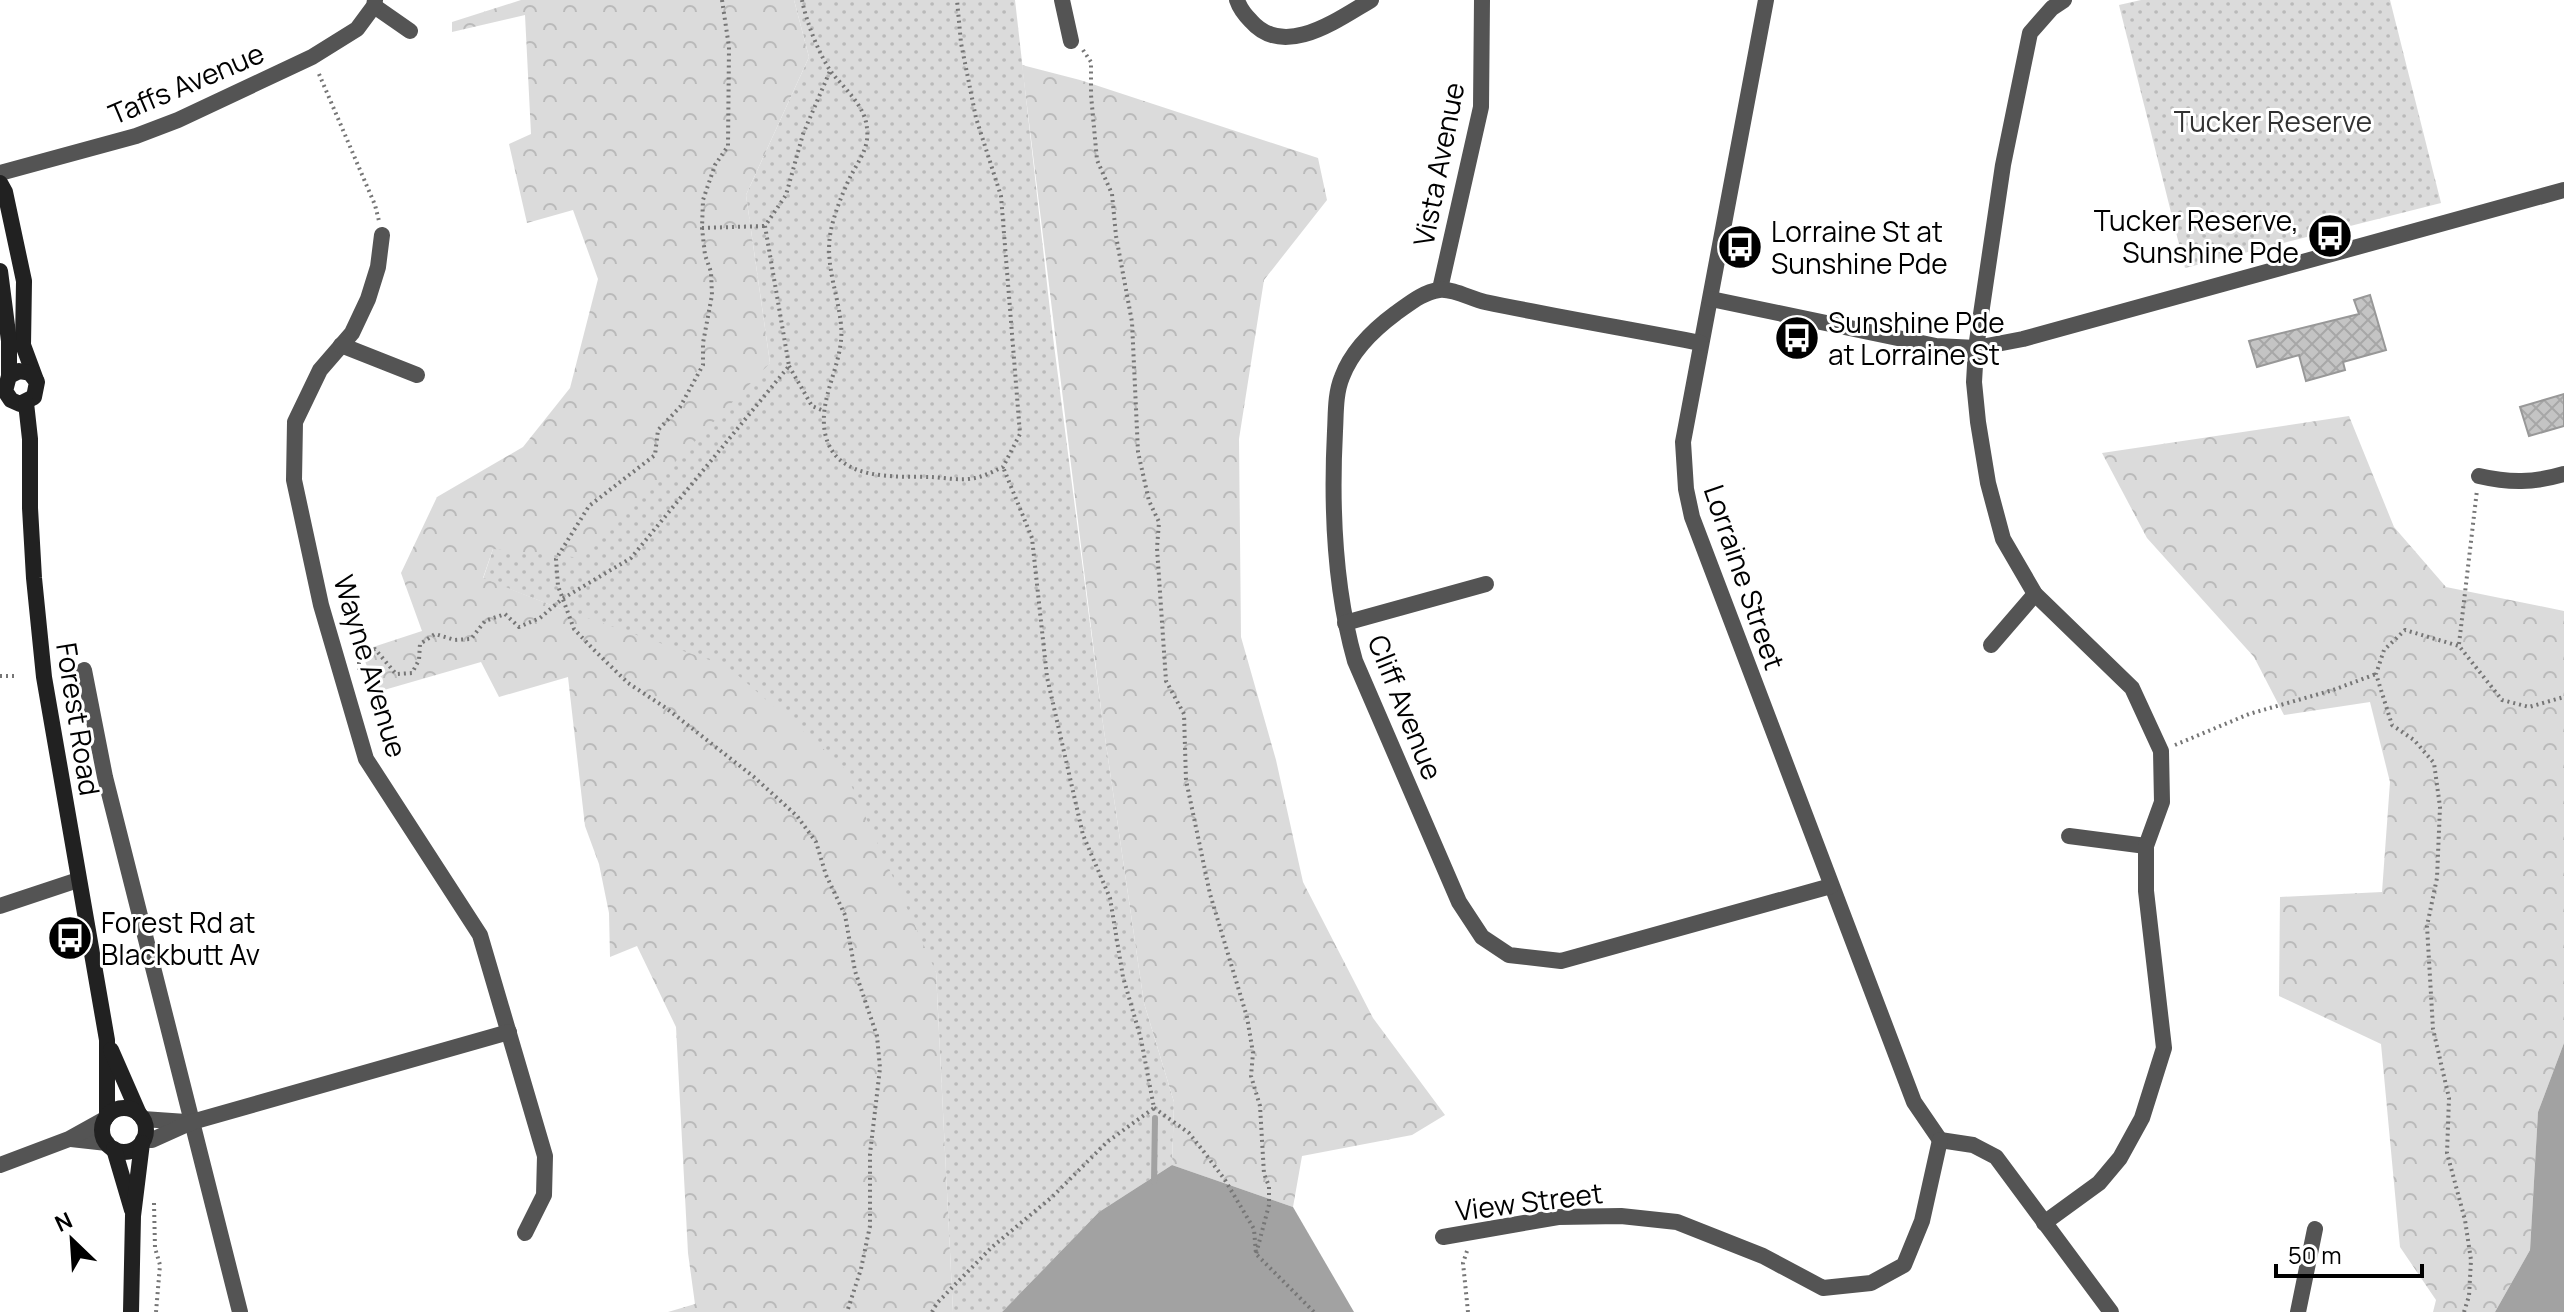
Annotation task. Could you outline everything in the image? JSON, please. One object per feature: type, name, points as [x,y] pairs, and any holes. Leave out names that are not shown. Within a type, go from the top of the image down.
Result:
[{"type":"street","points":[[1062,0],[1071,41]]},
{"type":"street","points":[[1237,0],[1240,9],[1260,32],[1285,39],[1314,31],[1371,0]]},
{"type":"street","points":[[1343,17],[1347,0]]},
{"type":"street","name":"Vista Avenue","points":[[1440,289],[1481,107],[1482,0]]},
{"type":"street","name":"Lorraine Street","points":[[1766,0],[1683,442],[1686,489],[1692,517],[1914,1102],[1940,1140]]},
{"type":"street","points":[[2044,1223],[2099,1183],[2120,1158],[2142,1118],[2164,1048],[2146,891],[2146,846],[2162,802],[2161,751],[2132,688],[2035,594],[2003,539],[1988,483],[1977,409],[1976,348],[2003,165],[2030,33],[2052,8],[2064,0]]},
{"type":"street","name":"Taffs Avenue","points":[[0,173],[147,132],[312,57],[357,29],[375,3],[410,31]]},
{"type":"street","points":[[0,183],[5,192],[22,265],[25,296],[22,338],[37,382],[34,397],[26,403],[11,400],[5,387],[9,341],[0,271]]},
{"type":"street","points":[[1711,299],[1936,346],[1976,348],[2023,339],[2564,190]]},
{"type":"street","name":"Wayne Avenue","points":[[382,235],[378,267],[368,299],[352,333],[320,370],[295,422],[294,480],[321,605],[366,759],[480,935],[545,1156],[544,1195],[525,1233]]},
{"type":"street","points":[[1440,289],[1481,301],[1701,343]]},
{"type":"street","name":"Cliff Avenue","points":[[1440,289],[1422,295],[1374,331],[1352,356],[1340,382],[1334,454],[1336,526],[1338,585],[1355,661],[1459,902],[1482,937],[1509,955],[1561,961],[1831,886]]},
{"type":"street","points":[[341,345],[417,375]]},
{"type":"street","points":[[5,387],[19,371],[30,373],[37,382]]},
{"type":"street","name":"Forest Road","points":[[26,403],[30,439],[32,542],[42,662],[107,1040],[121,1078],[141,1116]]},
{"type":"street","points":[[2479,476],[2507,483],[2545,480],[2564,474]]},
{"type":"street","points":[[1345,623],[1486,584]]},
{"type":"street","points":[[1991,645],[2035,594]]},
{"type":"street","name":"Forest Road","points":[[84,670],[105,777],[240,1312]]},
{"type":"street","points":[[2069,836],[2146,846]]},
{"type":"street","points":[[0,906],[78,880]]},
{"type":"street","points":[[69,1139],[129,1151],[142,1141],[152,1140],[192,1122],[509,1032]]},
{"type":"street","name":"Forest Road","points":[[106,1118],[107,1040]]},
{"type":"street","points":[[0,1165],[69,1139],[123,1108],[141,1116],[192,1122]]},
{"type":"street","points":[[131,1312],[133,1216],[146,1130],[141,1116]]},
{"type":"street","points":[[106,1118],[103,1131],[133,1216]]},
{"type":"street","points":[[1940,1140],[1973,1145],[1996,1157],[2111,1312]]},
{"type":"street","name":"View Street","points":[[1443,1237],[1558,1217],[1621,1216],[1677,1222],[1763,1256],[1823,1288],[1871,1283],[1904,1265],[1922,1221],[1940,1140]]},
{"type":"street","points":[[2298,1312],[2315,1229]]},
{"type":"path","points":[[722,0],[729,47],[728,146],[715,165],[703,200],[702,228],[712,284],[703,343],[703,365],[680,407],[658,430],[655,455],[589,506],[556,559],[562,599],[574,629],[628,683],[666,708],[754,777],[797,816],[816,842],[826,875],[845,915],[855,971],[877,1036],[880,1068],[870,1154],[870,1226],[861,1269],[847,1312]]},
{"type":"path","points":[[802,0],[806,18],[830,71],[851,92],[867,125],[867,147],[847,183],[831,229],[828,262],[842,328],[836,371],[824,411],[830,449],[853,469],[878,476],[973,478],[1003,467],[1020,434],[1001,196],[976,118],[961,43],[957,0]]},
{"type":"path","points":[[1071,41],[1084,50],[1091,62],[1097,160],[1112,194],[1116,236],[1132,322],[1138,452],[1149,501],[1159,522],[1157,548],[1166,681],[1184,714],[1189,794],[1210,894],[1247,1017],[1253,1053],[1251,1076],[1260,1106],[1264,1174],[1269,1186],[1269,1205],[1256,1254]]},
{"type":"path","points":[[312,57],[375,205],[382,235]]},
{"type":"path","points":[[824,411],[812,406],[789,366],[765,226],[786,195],[803,134],[830,71]]},
{"type":"path","points":[[702,228],[765,226]]},
{"type":"path","points":[[348,696],[360,681],[359,656],[375,649],[396,674],[412,673],[419,660],[420,644],[435,634],[455,640],[471,639],[485,621],[505,614],[519,627],[540,618],[562,599],[631,558],[789,366]]},
{"type":"path","points":[[1003,467],[1032,538],[1047,677],[1083,835],[1110,898],[1123,977],[1141,1039],[1154,1108],[1189,1133],[1225,1180],[1254,1229],[1256,1254],[1314,1312]]},
{"type":"path","points":[[2459,646],[2479,476]]},
{"type":"path","points":[[2464,1312],[2469,1296],[2471,1260],[2465,1220],[2447,1153],[2449,1098],[2433,1029],[2427,926],[2437,878],[2440,807],[2434,763],[2414,740],[2392,725],[2376,674],[2384,650],[2405,630],[2459,646],[2502,700],[2529,707],[2564,697]]},
{"type":"path","points":[[2161,751],[2249,714],[2376,674]]},
{"type":"path","points":[[0,676],[18,676]]},
{"type":"path","points":[[932,1312],[937,1303],[992,1247],[1052,1197],[1107,1142],[1154,1108]]},
{"type":"path","points":[[152,1191],[155,1248],[160,1265],[156,1312]]},
{"type":"path","points":[[1468,1312],[1463,1263],[1473,1232]]},
{"type":"green space","points":[[521,0],[794,0],[809,57],[746,195],[770,363],[583,558],[493,549],[483,578],[561,609],[727,666],[842,765],[936,972],[953,1312],[668,1312],[695,1304],[688,1253],[676,1027],[637,946],[610,957],[609,913],[599,864],[585,826],[568,677],[499,697],[481,662],[377,692],[361,651],[422,631],[401,573],[437,497],[523,447],[570,388],[598,279],[573,210],[527,223],[509,144],[531,134],[525,15],[452,32],[452,22]]},
{"type":"green space","points":[[794,0],[1015,0],[1053,337],[1102,717],[1144,1003],[1174,1102],[1172,1165],[1099,1212],[1002,1312],[953,1312],[936,972],[561,609],[483,579],[493,549],[770,363],[746,195],[809,57]]},
{"type":"green space","name":"Tucker Reserve","points":[[2141,0],[2390,0],[2441,203],[2185,268],[2119,5]]},
{"type":"green space","points":[[1022,65],[1080,80],[1318,158],[1327,200],[1264,280],[1239,439],[1241,637],[1276,760],[1303,882],[1373,1018],[1445,1115],[1412,1135],[1302,1156],[1293,1207],[1172,1165],[1174,1102],[1144,1003],[1102,717]]},
{"type":"green space","points":[[2349,416],[2394,527],[2446,587],[2564,611],[2564,1043],[2538,1112],[2530,1250],[2495,1312],[2433,1312],[2436,1300],[2400,1247],[2381,1044],[2279,996],[2280,897],[2382,892],[2390,782],[2370,702],[2284,715],[2254,657],[2147,538],[2102,453]]},
{"type":"shaded area","points":[[2564,1043],[2564,1312],[2495,1312],[2530,1250],[2538,1112]]},
{"type":"shaded area","points":[[1172,1165],[1293,1207],[1354,1312],[1002,1312],[1099,1212]]},
{"type":"building","points":[[2370,295],[2386,350],[2343,362],[2345,370],[2306,381],[2299,355],[2257,367],[2249,341],[2359,314],[2354,300]]},
{"type":"building","points":[[2564,394],[2564,426],[2529,436],[2520,407]]},
{"type":"waterway","points":[[1154,1182],[1155,1118]]},
{"type":"place","name":"Tucker Reserve, Sunshine Pde","points":[[2330,236]]},
{"type":"place","name":"Lorraine St at Sunshine Pde","points":[[1740,247]]},
{"type":"place","name":"Sunshine Pde at Lorraine St","points":[[1797,338]]},
{"type":"place","name":"Forest Rd at Blackbutt Av","points":[[70,938]]}]
